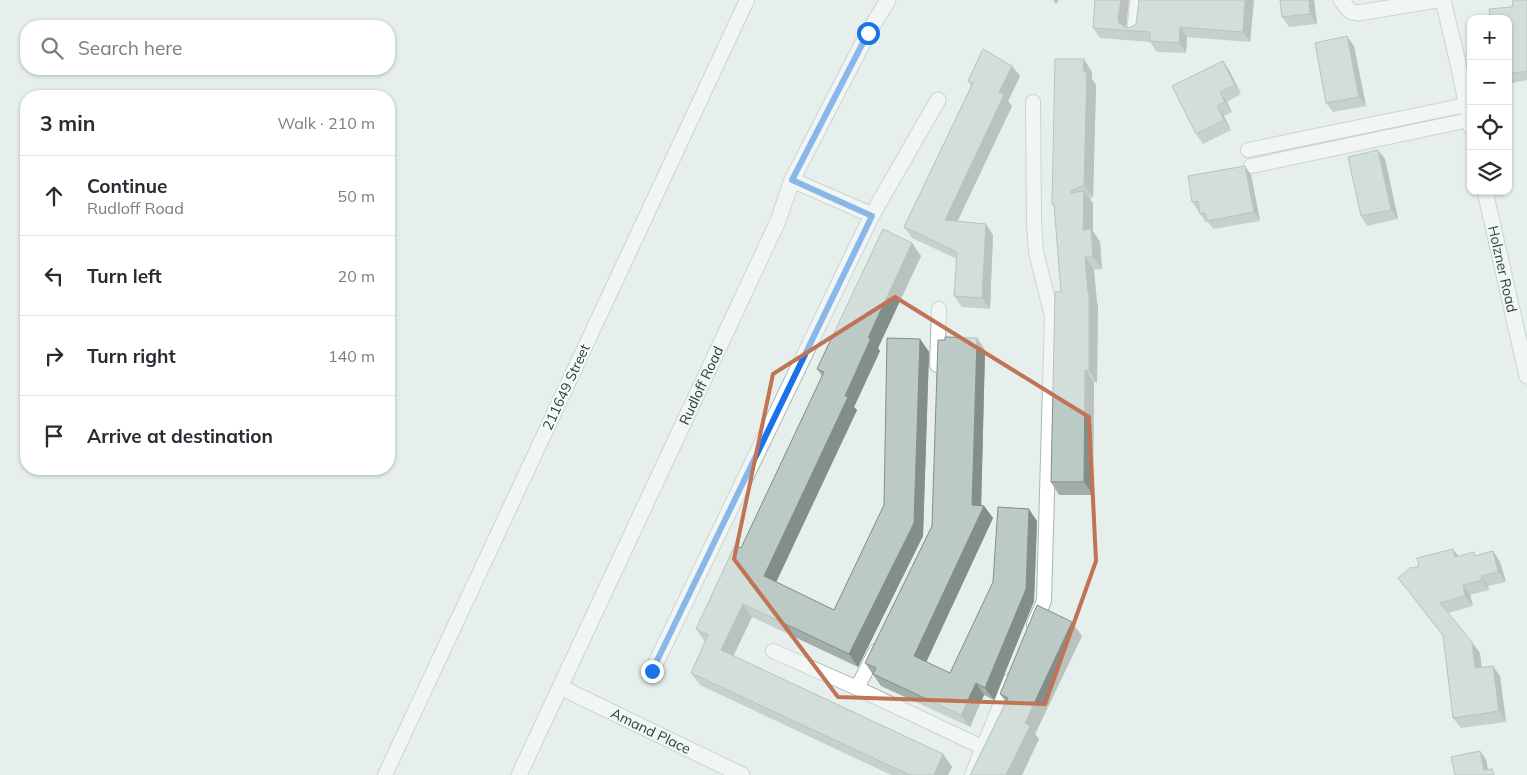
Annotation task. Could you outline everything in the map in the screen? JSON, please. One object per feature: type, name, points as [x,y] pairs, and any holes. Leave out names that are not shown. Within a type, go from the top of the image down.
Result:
[{"type":"street","name":"Rudloff Road","points":[[519,775],[778,221],[792,180],[868,33],[888,0]]},
{"type":"street","points":[[1135,29],[1138,0]]},
{"type":"street","points":[[1341,0],[1350,11],[1358,13],[1437,0]]},
{"type":"street","points":[[1443,0],[1467,107]]},
{"type":"street","points":[[652,671],[872,216],[938,100]]},
{"type":"street","points":[[792,180],[872,216]]},
{"type":"street","name":"Holzner Road","points":[[1486,195],[1527,376]]},
{"type":"street","name":"Amand Place","points":[[560,687],[742,775]]},
{"type":"lane","name":"211649 Street","points":[[385,775],[747,0]]},
{"type":"lane","points":[[1028,638],[1044,601],[1052,316],[1036,252],[1033,102]]},
{"type":"lane","points":[[1248,150],[1467,117]]},
{"type":"lane","points":[[1251,166],[1467,117]]},
{"type":"lane","points":[[937,379],[939,309]]},
{"type":"lane","points":[[857,688],[884,635]]},
{"type":"lane","points":[[773,651],[982,747]]},
{"type":"lane","points":[[972,775],[1017,665]]},
{"type":"highlighted area","points":[[895,297],[1089,417],[1096,561],[1045,704],[838,697],[734,559],[773,374]]},
{"type":"building","points":[[1095,0],[1121,0],[1118,18],[1119,23],[1126,28],[1136,24],[1139,0],[1245,0],[1243,32],[1180,27],[1179,43],[1150,41],[1150,32],[1093,28]]},
{"type":"building","points":[[1280,0],[1309,0],[1310,14],[1282,17]]},
{"type":"building","points":[[1513,0],[1527,0],[1527,71],[1512,73],[1512,15],[1490,15],[1489,9],[1512,7]]},
{"type":"building","points":[[1347,36],[1359,97],[1326,103],[1315,43]]},
{"type":"building","points":[[983,49],[1012,66],[999,92],[1004,95],[945,220],[986,224],[982,298],[954,296],[957,252],[904,227],[973,83],[968,81]]},
{"type":"building","points":[[1055,59],[1084,59],[1083,72],[1087,72],[1084,185],[1071,191],[1071,193],[1084,191],[1083,230],[1091,229],[1093,257],[1085,257],[1089,293],[1089,370],[1085,370],[1084,482],[1051,482],[1055,292],[1061,292],[1054,204],[1052,204]]},
{"type":"building","points":[[1223,61],[1235,85],[1220,92],[1225,102],[1217,106],[1224,120],[1196,134],[1172,86]]},
{"type":"building","points":[[1378,150],[1391,210],[1361,216],[1348,157]]},
{"type":"building","points":[[1245,166],[1254,212],[1207,221],[1205,213],[1200,214],[1198,201],[1192,202],[1188,176]]},
{"type":"building","points":[[883,229],[912,243],[868,338],[871,338],[845,396],[848,397],[764,576],[834,610],[884,505],[887,338],[920,339],[914,523],[849,654],[743,604],[721,650],[943,754],[934,775],[910,775],[691,673],[708,635],[696,629],[735,545],[741,548],[824,372],[817,369]]},
{"type":"building","points":[[945,337],[977,338],[972,505],[984,506],[914,656],[950,673],[993,582],[998,507],[1029,509],[1026,589],[985,688],[976,683],[961,715],[873,674],[876,668],[865,663],[932,526],[938,340],[945,340]]},
{"type":"building","points":[[1453,549],[1455,557],[1474,552],[1475,556],[1493,551],[1498,572],[1481,576],[1482,580],[1463,585],[1465,596],[1440,603],[1472,642],[1475,668],[1493,666],[1499,711],[1453,718],[1443,635],[1398,578],[1411,567],[1419,566],[1417,558]]},
{"type":"building","points":[[1037,605],[1072,622],[1025,723],[1030,726],[1006,775],[970,775],[1008,698],[1000,694]]},
{"type":"building","points":[[1480,751],[1484,770],[1492,769],[1494,775],[1455,775],[1451,757]]},
{"type":"route","points":[[652,671],[872,216],[792,180],[868,33]]}]
